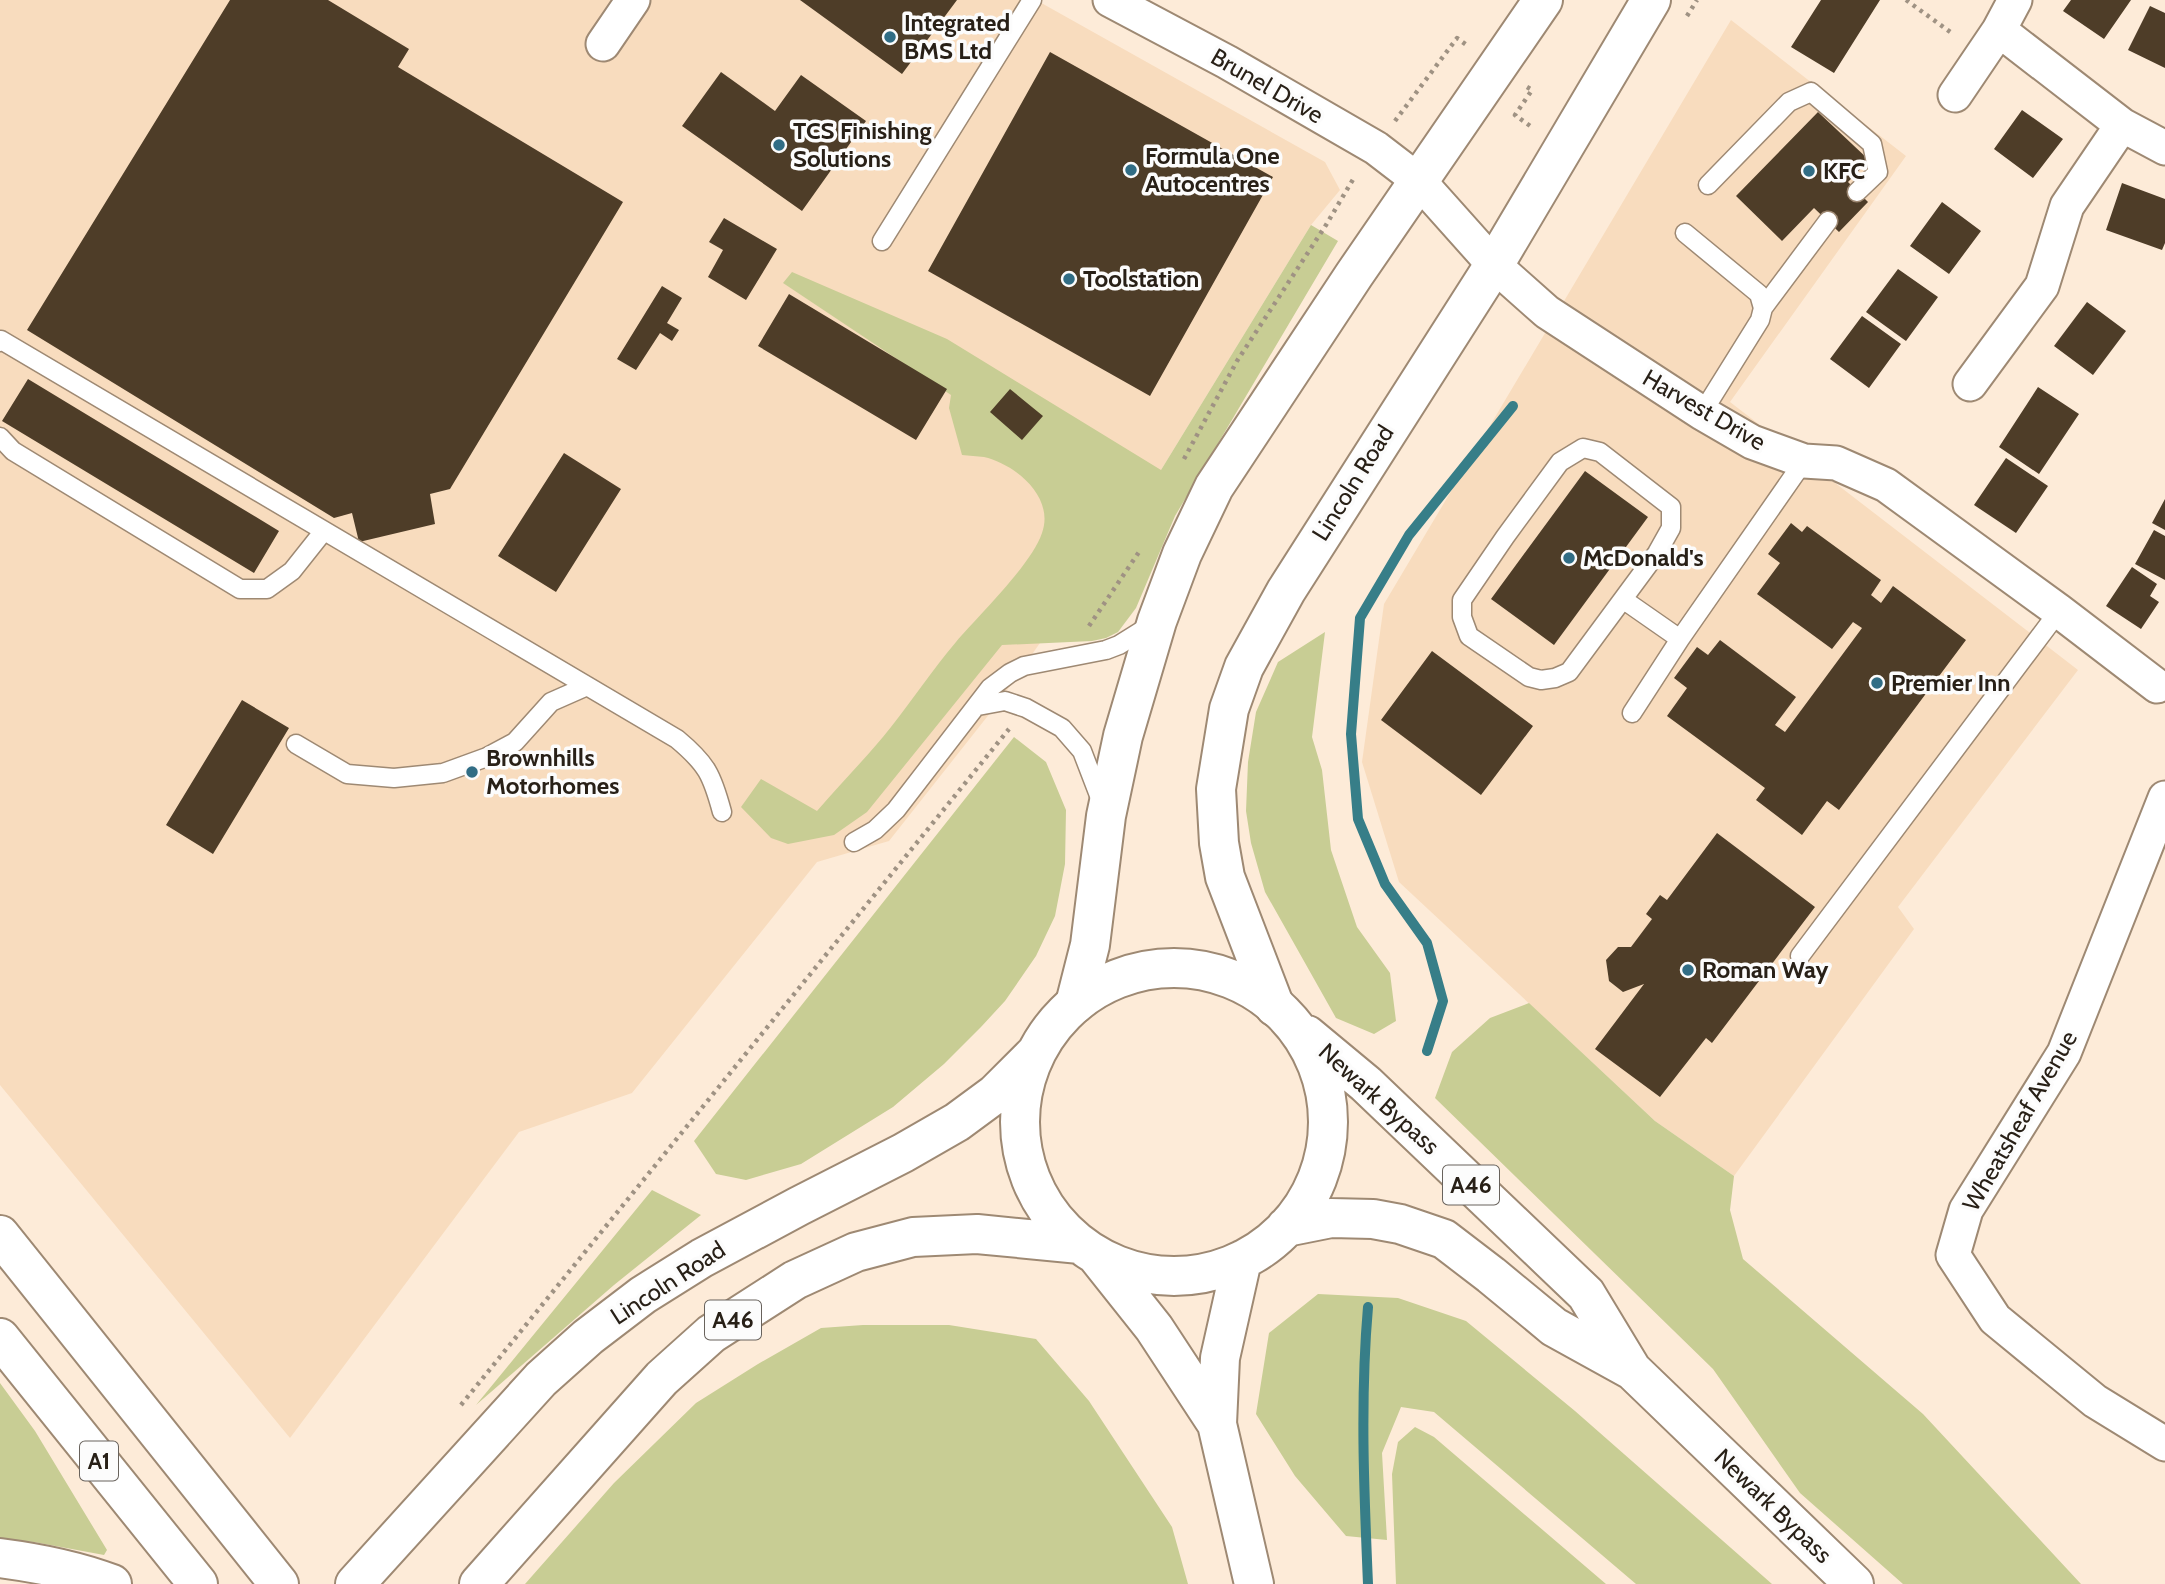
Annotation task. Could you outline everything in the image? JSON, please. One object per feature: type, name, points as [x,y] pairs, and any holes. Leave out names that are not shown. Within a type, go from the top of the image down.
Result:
[{"type":"main road","points":[[1282,1013],[1311,1054],[1320,1073],[1328,1124],[1319,1174],[1299,1211],[1286,1227],[1265,1246],[1242,1260],[1206,1272],[1168,1275],[1131,1269],[1088,1249],[1067,1233],[1044,1205],[1028,1174],[1020,1130],[1021,1103],[1036,1053],[1047,1035],[1075,1004],[1090,944],[1107,817],[1123,736],[1157,621],[1182,554],[1214,487],[1543,0]]},
{"type":"main road","name":"Lincoln Road","points":[[1282,1013],[1225,877],[1219,844],[1216,789],[1229,709],[1249,657],[1286,591],[1494,265],[1651,0]]},
{"type":"main road","name":"Newark Bypass","points":[[1075,1004],[1127,975],[1166,968],[1206,972],[1224,977],[1260,995],[1366,1084],[1586,1294],[1632,1370],[1854,1584]]},
{"type":"main road","name":"Lincoln Road","points":[[364,1574],[541,1379],[599,1328],[643,1295],[702,1258],[957,1122],[995,1094],[1036,1053]]},
{"type":"main road","name":"Newark Bypass","points":[[1286,1227],[1331,1218],[1373,1219],[1400,1224],[1444,1240],[1554,1327],[1632,1370]]},
{"type":"main road","points":[[0,1234],[279,1584]]},
{"type":"main road","name":"A46","points":[[479,1584],[662,1378],[711,1334],[795,1280],[856,1252],[912,1237],[977,1234],[1088,1249]]},
{"type":"main road","points":[[1088,1249],[1154,1328],[1217,1424]]},
{"type":"main road","points":[[1242,1260],[1220,1358],[1217,1424],[1254,1584]]},
{"type":"main road","name":"A1","points":[[0,1338],[198,1584]]},
{"type":"main road","points":[[0,1558],[39,1563],[112,1584]]},
{"type":"street","points":[[603,44],[633,0]]},
{"type":"street","name":"Brunel Drive","points":[[1110,0],[1227,62],[1376,148],[1419,181]]},
{"type":"street","points":[[1955,95],[1991,43],[2015,0]]},
{"type":"street","points":[[1991,43],[2165,148]]},
{"type":"street","points":[[1970,384],[2042,286],[2067,206],[2123,125]]},
{"type":"street","name":"Harvest Drive","points":[[1419,181],[1494,265],[1547,312],[1702,414],[1752,442],[1804,461],[1836,463],[1886,485],[2059,611],[2162,691]]},
{"type":"street","name":"Wheatsheaf Avenue","points":[[2165,798],[2064,1053],[1966,1210],[1953,1255],[1995,1319],[2095,1401],[2165,1444]]},
{"type":"lane","points":[[882,242],[1032,0]]},
{"type":"lane","points":[[1708,185],[1789,102],[1811,92],[1872,144],[1878,172],[1857,192]]},
{"type":"lane","points":[[1702,414],[1760,320],[1763,309],[1828,221]]},
{"type":"lane","points":[[1685,233],[1759,294],[1763,309]]},
{"type":"lane","points":[[0,342],[1,340],[13,347],[677,739],[701,760],[715,786],[722,812]]},
{"type":"lane","points":[[0,437],[13,451],[240,589],[267,589],[292,571],[323,532]]},
{"type":"lane","points":[[1583,447],[1600,452],[1671,506],[1671,528],[1624,600],[1569,672],[1541,680],[1529,677],[1469,636],[1462,617],[1462,600],[1505,537],[1560,462],[1583,447]]},
{"type":"lane","points":[[1632,713],[1804,461]]},
{"type":"lane","points":[[1624,600],[1680,639]]},
{"type":"lane","points":[[1800,956],[2059,611]]},
{"type":"lane","points":[[854,842],[875,830],[896,810],[990,688],[1010,673],[1024,666],[1106,650],[1157,621]]},
{"type":"lane","points":[[296,744],[347,774],[394,778],[443,773],[487,757],[515,742],[551,702],[585,687]]},
{"type":"lane","points":[[978,706],[1005,701],[1026,708],[1062,727],[1082,751],[1107,817]]},
{"type":"path","points":[[1906,0],[1991,43]]},
{"type":"path","points":[[1402,110],[1457,38],[1532,90],[1515,115],[1561,150]]},
{"type":"path","points":[[455,1413],[1008,730]]},
{"type":"shaded area","name":"Brownhills Motorhomes","points":[[0,0],[1036,0],[1325,162],[1340,190],[1311,225],[1161,470],[998,703],[889,841],[817,862],[632,1093],[519,1132],[290,1438],[0,1085]]},
{"type":"shaded area","points":[[1731,20],[1906,156],[1730,402],[2078,670],[1898,907],[1914,929],[1734,1176],[1655,1121],[1399,882],[1362,762],[1384,604]]},
{"type":"green space","points":[[1311,225],[1338,241],[1175,516],[1136,608],[1118,632],[1092,641],[1002,645],[867,812],[834,835],[788,844],[771,838],[741,807],[761,779],[817,811],[882,738],[948,652],[1028,559],[1042,533],[1045,520],[1038,495],[1019,475],[996,461],[962,455],[949,408],[951,395],[783,283],[792,272],[947,339],[1161,470]]},
{"type":"green space","points":[[1325,632],[1312,737],[1322,770],[1331,850],[1357,927],[1390,973],[1396,1021],[1374,1034],[1336,1018],[1265,892],[1251,843],[1246,811],[1248,762],[1256,712],[1278,662]]},
{"type":"green space","points":[[1014,737],[1046,762],[1066,810],[1065,864],[1055,916],[1036,956],[1005,1001],[981,1027],[944,1064],[893,1107],[801,1164],[746,1180],[716,1174],[694,1141]]},
{"type":"green space","points":[[1529,1003],[1655,1121],[1734,1176],[1730,1210],[1743,1259],[1923,1414],[2081,1584],[1903,1584],[1800,1493],[1713,1369],[1435,1098],[1452,1052],[1490,1018]]},
{"type":"green space","points":[[652,1190],[701,1215],[614,1285],[476,1405]]},
{"type":"green space","points":[[1318,1294],[1398,1298],[1466,1321],[1575,1411],[1772,1584],[1636,1584],[1434,1412],[1401,1407],[1382,1453],[1387,1540],[1346,1536],[1295,1476],[1256,1414],[1269,1333]]},
{"type":"green space","points":[[949,1325],[1036,1339],[1089,1401],[1172,1527],[1188,1584],[525,1584],[614,1483],[696,1403],[821,1328]]},
{"type":"green space","points":[[0,1383],[35,1431],[107,1550],[104,1555],[34,1542],[0,1540]]},
{"type":"green space","points":[[1415,1427],[1434,1437],[1606,1584],[1396,1584],[1392,1474],[1398,1442]]},
{"type":"building","points":[[230,0],[328,0],[409,49],[398,67],[623,202],[450,489],[430,494],[435,524],[359,542],[352,513],[334,518],[27,330]]},
{"type":"building","name":"Integrated BMS Ltd","points":[[800,0],[957,0],[902,74]]},
{"type":"building","points":[[1821,0],[1880,0],[1834,73],[1791,47]]},
{"type":"building","points":[[2071,0],[2131,0],[2104,39],[2063,11]]},
{"type":"building","points":[[2150,6],[2165,13],[2165,68],[2128,50]]},
{"type":"building","points":[[1050,52],[1273,177],[1150,396],[928,271]]},
{"type":"building","name":"TCS Finishing Solutions","points":[[721,72],[775,111],[801,75],[866,121],[802,211],[682,126]]},
{"type":"building","points":[[2022,110],[2063,139],[2033,178],[1994,149]]},
{"type":"building","name":"KFC","points":[[1818,112],[1869,160],[1848,182],[1868,202],[1839,232],[1814,208],[1782,241],[1736,196]]},
{"type":"building","points":[[2122,183],[2165,199],[2165,243],[2162,250],[2106,230]]},
{"type":"building","points":[[1942,202],[1981,231],[1949,274],[1910,246]]},
{"type":"building","points":[[724,218],[777,249],[746,300],[708,277],[723,250],[709,242]]},
{"type":"building","points":[[1898,269],[1938,297],[1906,341],[1866,312]]},
{"type":"building","points":[[662,286],[682,298],[667,323],[679,330],[672,341],[660,333],[636,370],[617,359]]},
{"type":"building","points":[[789,294],[947,389],[916,440],[758,346]]},
{"type":"building","points":[[2087,302],[2126,331],[2093,375],[2054,346]]},
{"type":"building","points":[[1862,316],[1901,344],[1869,388],[1830,359]]},
{"type":"building","points":[[28,379],[279,531],[254,573],[2,421]]},
{"type":"building","points":[[2038,387],[2079,414],[2039,474],[1999,447]]},
{"type":"building","points":[[1010,389],[1043,416],[1022,440],[990,412]]},
{"type":"building","points":[[564,453],[621,489],[556,592],[498,556]]},
{"type":"building","points":[[2006,458],[2048,486],[2016,533],[1974,505]]},
{"type":"building","name":"McDonald's","points":[[1585,471],[1648,517],[1554,645],[1491,599]]},
{"type":"building","points":[[2165,499],[2165,530],[2152,523]]},
{"type":"building","name":"Premier Inn","points":[[1791,523],[1802,532],[1807,526],[1881,580],[1871,595],[1881,603],[1893,586],[1966,640],[1839,810],[1827,801],[1802,835],[1756,800],[1765,788],[1667,716],[1687,688],[1674,678],[1697,647],[1708,655],[1720,640],[1796,697],[1775,725],[1785,732],[1862,628],[1853,622],[1832,649],[1757,594],[1780,563],[1768,554]]},
{"type":"building","points":[[2154,530],[2165,536],[2165,580],[2135,564]]},
{"type":"building","points":[[2132,567],[2157,584],[2150,596],[2159,602],[2141,629],[2106,606]]},
{"type":"building","points":[[1432,651],[1533,726],[1481,795],[1381,720]]},
{"type":"building","points":[[242,700],[289,728],[213,854],[166,825]]},
{"type":"building","name":"Roman Way","points":[[1717,833],[1815,907],[1712,1043],[1706,1038],[1660,1097],[1595,1049],[1644,984],[1623,992],[1609,981],[1606,960],[1618,947],[1631,947],[1652,919],[1646,914],[1660,895],[1667,900]]},
{"type":"waterway","points":[[1427,1051],[1443,1001],[1427,943],[1385,884],[1358,819],[1351,734],[1360,618],[1409,535],[1513,406]]},
{"type":"waterway","points":[[1368,1307],[1363,1411],[1368,1584]]},
{"type":"place","name":"Integrated BMS Ltd","points":[[890,37]]},
{"type":"place","name":"TCS Finishing Solutions","points":[[779,145]]},
{"type":"place","name":"Formula One Autocentres","points":[[1131,170]]},
{"type":"place","name":"KFC","points":[[1809,171]]},
{"type":"place","name":"Toolstation","points":[[1069,279]]},
{"type":"place","name":"McDonald's","points":[[1569,558]]},
{"type":"place","name":"Premier Inn","points":[[1877,683]]},
{"type":"place","name":"Brownhills Motorhomes","points":[[472,772]]},
{"type":"place","name":"Roman Way","points":[[1688,970]]}]
